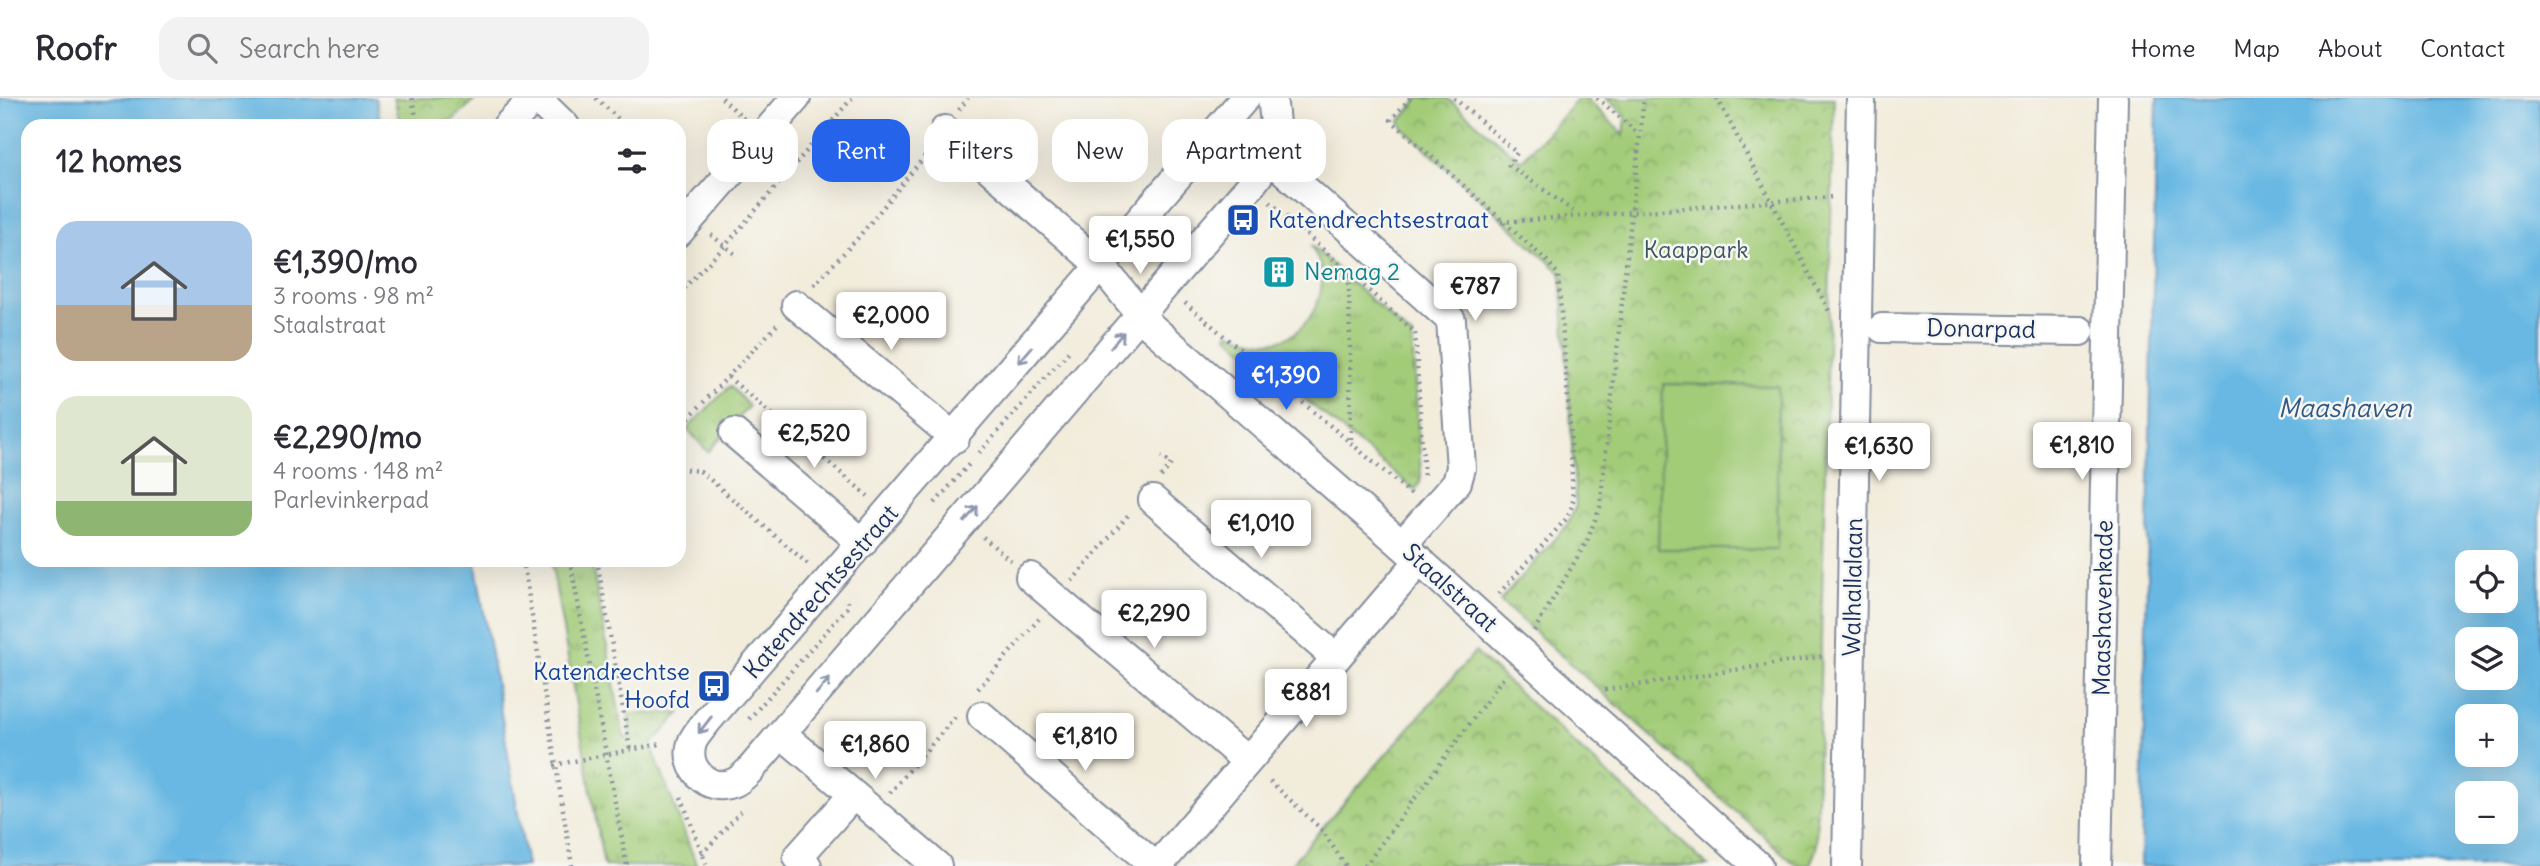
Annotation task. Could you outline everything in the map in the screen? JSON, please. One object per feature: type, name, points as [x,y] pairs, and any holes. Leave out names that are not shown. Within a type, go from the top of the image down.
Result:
[{"type":"street","points":[[514,119],[535,98],[558,119]]},
{"type":"street","points":[[686,224],[796,98]]},
{"type":"street","name":"Walhallalaan","points":[[1847,866],[1870,330],[1861,98]]},
{"type":"street","name":"Maashavenkade","points":[[2097,866],[2113,98]]},
{"type":"street","name":"Katendrechtsestraat","points":[[1250,182],[1139,315],[769,731],[750,770],[732,784],[710,783],[693,769],[692,743],[707,721],[862,543],[962,444],[1102,267],[1240,104],[1274,111]]},
{"type":"street","points":[[1005,182],[1102,267],[1139,315]]},
{"type":"street","points":[[972,708],[1156,866],[1336,658],[1457,482],[1461,468],[1451,320],[1297,182]]},
{"type":"street","points":[[796,305],[962,444]]},
{"type":"street","name":"Staalstraat","points":[[1139,315],[1411,552],[1758,866]]},
{"type":"street","name":"Donarpad","points":[[1870,330],[2080,331]]},
{"type":"street","points":[[734,433],[862,543]]},
{"type":"street","points":[[1148,497],[1336,658]]},
{"type":"street","points":[[1030,577],[1246,761]]},
{"type":"street","points":[[769,731],[937,866]]},
{"type":"street","points":[[807,866],[799,857],[863,804]]},
{"type":"path","points":[[412,98],[416,119]]},
{"type":"path","points":[[596,98],[618,119]]},
{"type":"path","points":[[722,98],[744,119]]},
{"type":"path","points":[[686,286],[725,246],[852,98]]},
{"type":"path","points":[[953,119],[968,98]]},
{"type":"path","points":[[1410,98],[1391,120],[1558,274],[1573,504],[1560,526],[1490,604]]},
{"type":"path","points":[[1454,98],[1517,153],[1509,165],[1576,214]]},
{"type":"path","points":[[1597,98],[1639,134]]},
{"type":"path","points":[[1530,639],[1587,541],[1600,507],[1644,98]]},
{"type":"path","points":[[1717,98],[1839,331],[1870,330]]},
{"type":"path","points":[[686,421],[857,239],[924,156]]},
{"type":"path","points":[[1501,222],[1630,210],[1841,197]]},
{"type":"path","points":[[1268,200],[1415,332],[1425,481]]},
{"type":"path","points":[[707,233],[735,254]]},
{"type":"path","points":[[1349,275],[1351,443]]},
{"type":"path","name":"Staalstraat","points":[[1185,304],[1420,502]]},
{"type":"path","name":"Katendrechtsestraat","points":[[927,512],[1079,340]]},
{"type":"path","points":[[728,377],[872,499]]},
{"type":"path","points":[[962,444],[972,461],[974,471]]},
{"type":"path","points":[[863,804],[972,708],[1056,599],[1148,497],[1171,464],[1161,457]]},
{"type":"path","points":[[686,470],[700,471],[814,569]]},
{"type":"path","points":[[980,534],[1030,577]]},
{"type":"path","points":[[524,567],[572,866]]},
{"type":"path","points":[[571,567],[627,866]]},
{"type":"path","points":[[598,567],[630,749]]},
{"type":"path","name":"Katendrechtsestraat","points":[[748,719],[848,607],[847,603],[856,593]]},
{"type":"path","points":[[1593,692],[1829,655]]},
{"type":"path","points":[[1364,866],[1503,678]]},
{"type":"path","points":[[741,713],[769,731]]},
{"type":"path","points":[[554,765],[660,744],[665,757]]},
{"type":"path","points":[[1270,781],[1321,829],[1346,866]]},
{"type":"path","points":[[679,793],[707,866]]},
{"type":"green space","points":[[394,98],[477,98],[454,119],[399,119]]},
{"type":"green space","name":"Kaappark","points":[[1419,98],[1447,98],[1521,161],[1579,98],[1586,98],[1624,135],[1626,116],[1606,98],[1834,98],[1816,849],[1810,865],[1796,865],[1500,601],[1566,527],[1576,506],[1561,273],[1403,128],[1400,121]]},
{"type":"green space","points":[[1311,245],[1412,337],[1421,476],[1415,490],[1227,335],[1229,332],[1251,340],[1278,341],[1299,329],[1314,310],[1321,287],[1321,267]]},
{"type":"green space","points":[[1663,384],[1778,386],[1777,549],[1658,549]]},
{"type":"green space","points":[[730,386],[749,406],[708,452],[687,429]]},
{"type":"green space","points":[[552,567],[592,567],[624,738],[630,737],[629,714],[680,713],[651,745],[697,866],[604,866]]},
{"type":"green space","points":[[1475,652],[1503,678],[1708,866],[1289,866]]},
{"type":"water","points":[[0,98],[375,98],[380,119],[21,119],[21,567],[476,567],[527,866],[0,866]]},
{"type":"water","name":"Maashaven","points":[[2157,98],[2540,98],[2540,866],[2141,866]]},
{"type":"place","name":"Katendrechtsestraat","points":[[1243,220]]},
{"type":"place","name":"Nemag 2","points":[[1279,272]]},
{"type":"place","name":"Katendrechtse Hoofd","points":[[714,686]]}]
